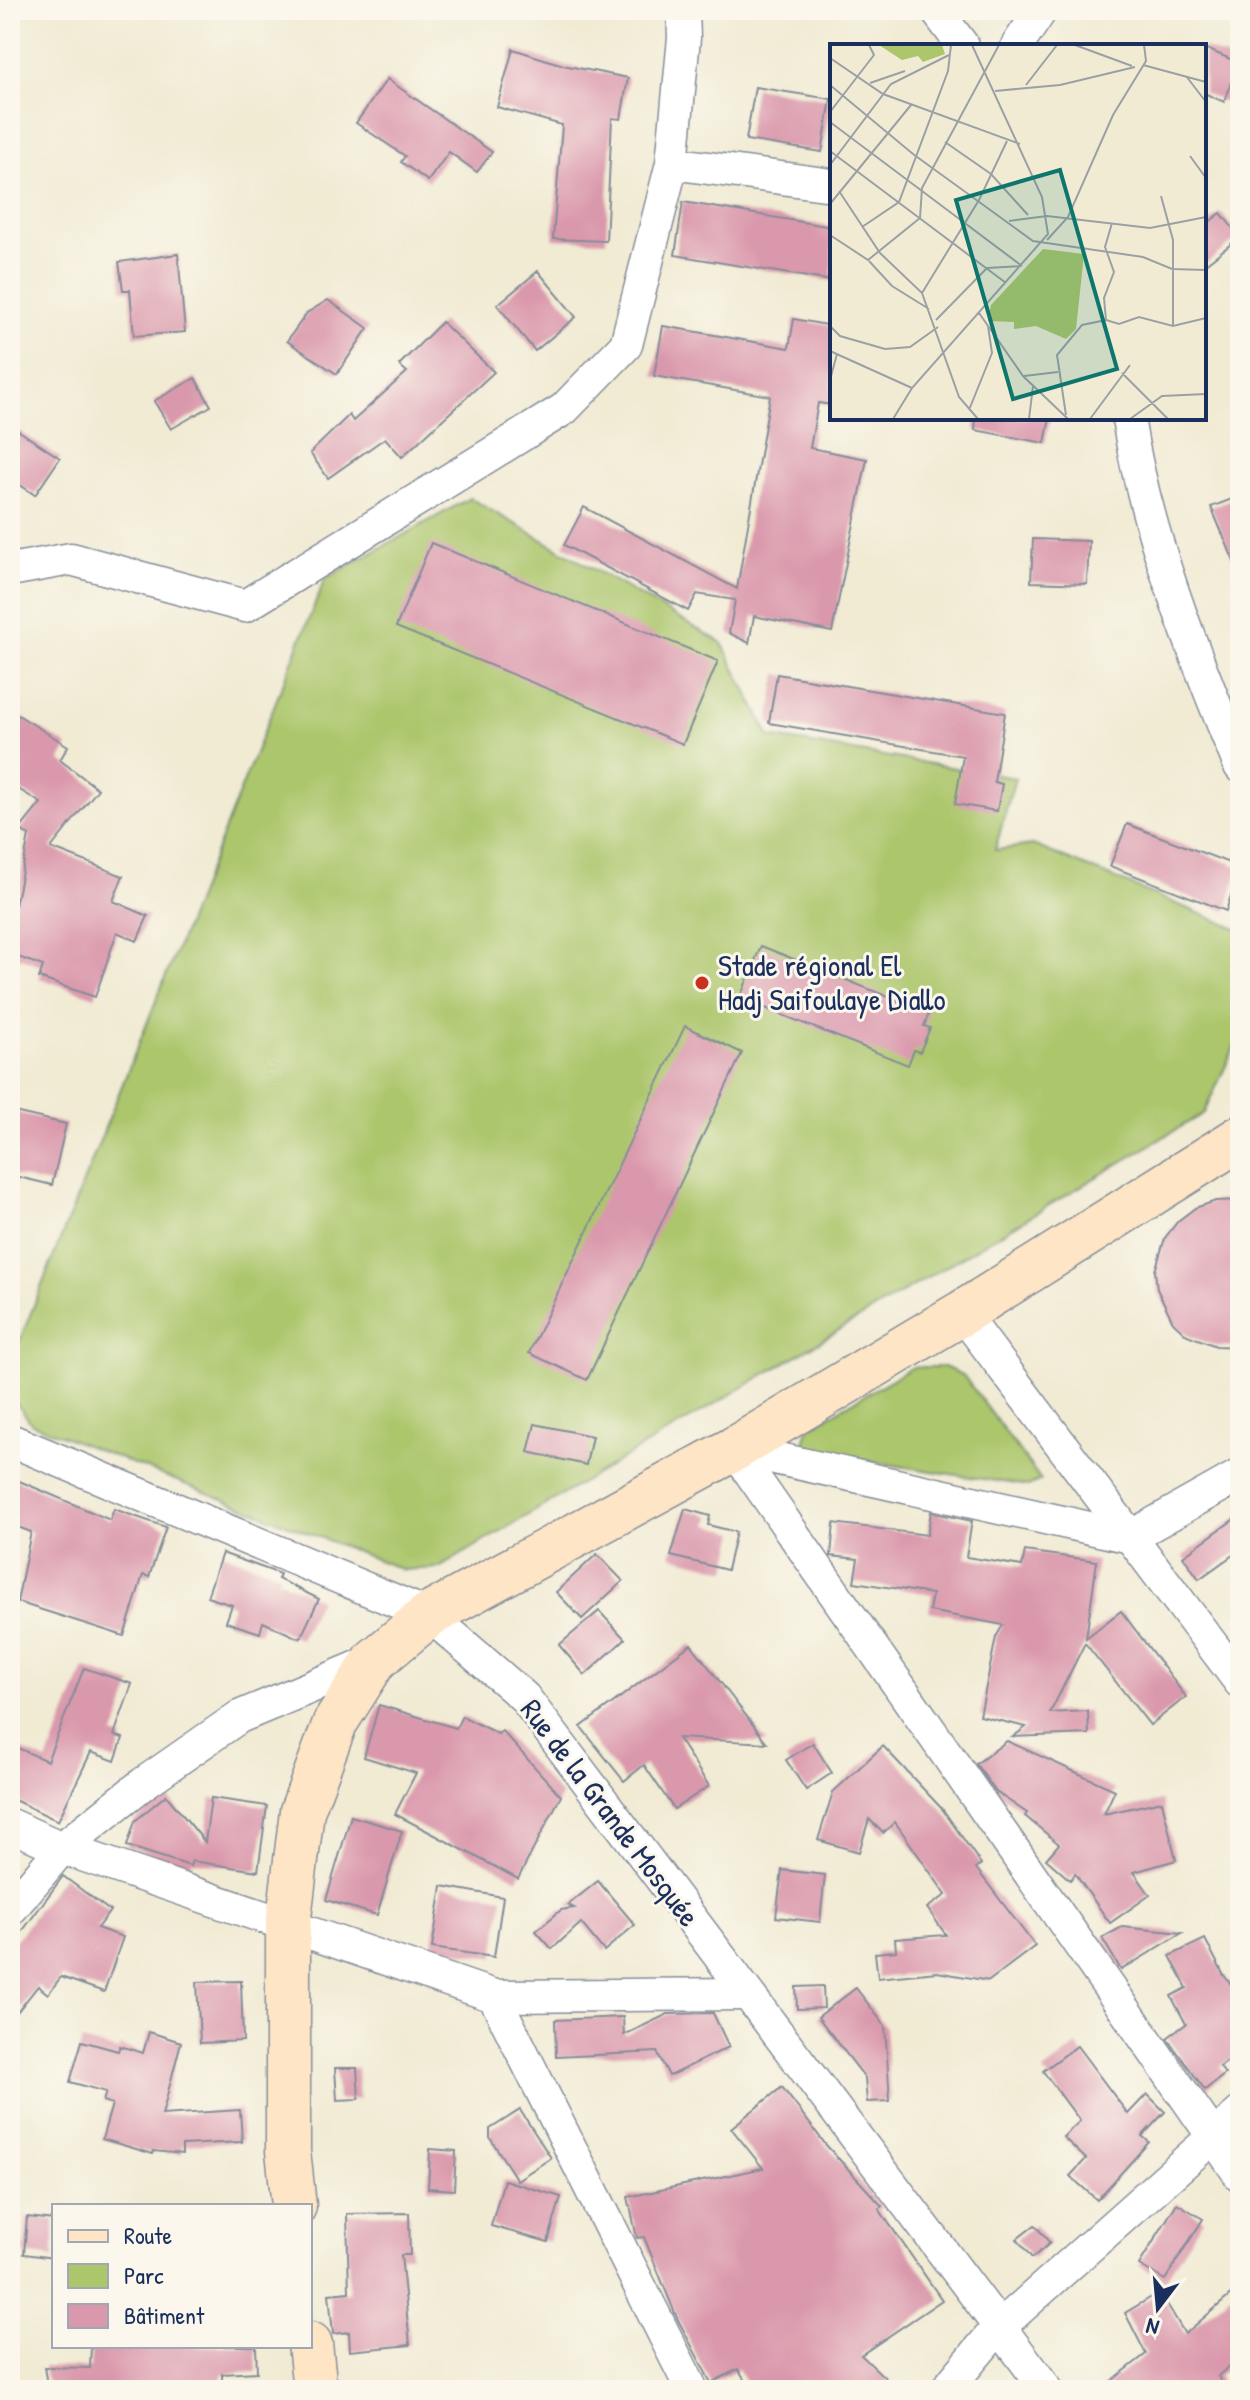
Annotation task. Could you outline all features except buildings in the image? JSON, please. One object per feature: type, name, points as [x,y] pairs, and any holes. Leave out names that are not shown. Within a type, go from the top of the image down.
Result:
[{"type":"street","points":[[10,570],[71,559],[245,606],[564,409],[626,345],[672,163],[684,38],[683,10]]},
{"type":"street","points":[[936,10],[962,44]]},
{"type":"street","points":[[1018,44],[1041,10]]},
{"type":"street","points":[[672,163],[830,185]]},
{"type":"street","points":[[1128,420],[1135,463],[1177,600],[1240,766]]},
{"type":"street","points":[[10,1910],[62,1848],[144,1783],[239,1717],[375,1660],[429,1615],[734,1449],[962,1313],[1240,1138]]},
{"type":"street","points":[[962,1313],[1240,1682]]},
{"type":"street","name":"Rue de la Grande Mosquée","points":[[10,1440],[429,1615],[524,1697],[997,2329],[1047,2390]]},
{"type":"street","points":[[734,1449],[1130,1537],[1240,1475]]},
{"type":"street","points":[[734,1449],[1240,2175]]},
{"type":"street","points":[[294,2204],[288,2151],[288,1926],[302,1811],[335,1723],[375,1660]]},
{"type":"street","points":[[10,1825],[62,1848],[494,1996],[746,1994]]},
{"type":"street","points":[[494,1996],[692,2390]]},
{"type":"street","points":[[946,2390],[997,2329],[1240,2113]]},
{"type":"street","points":[[310,2348],[315,2390]]},
{"type":"green space","name":"Stade régional El Hadj Saifoulaye Diallo","points":[[470,498],[722,643],[770,737],[1015,778],[995,850],[1033,845],[1240,930],[1240,1035],[1204,1113],[439,1568],[403,1570],[32,1424],[10,1395],[10,1365],[325,579]]},
{"type":"green space","points":[[913,1367],[944,1367],[963,1375],[1041,1480],[1028,1486],[802,1451],[808,1428]]},
{"type":"place","name":"Stade régional El Hadj Saifoulaye Diallo","points":[[702,983]]}]
